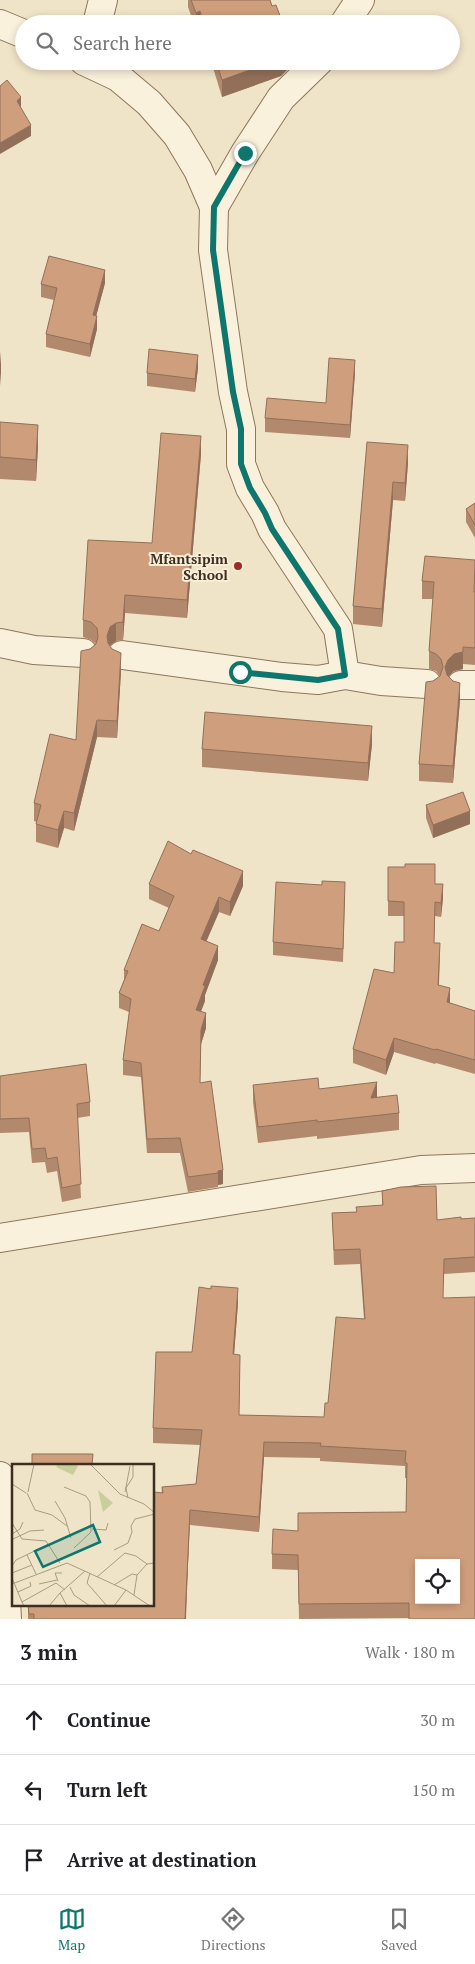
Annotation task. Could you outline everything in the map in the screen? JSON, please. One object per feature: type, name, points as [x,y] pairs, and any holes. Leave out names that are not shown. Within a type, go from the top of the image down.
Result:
[{"type":"street","points":[[99,15],[103,0]]},
{"type":"street","points":[[350,15],[360,0]]},
{"type":"street","points":[[0,24],[15,30]]},
{"type":"street","points":[[103,70],[118,77],[149,103],[177,135],[198,170],[214,207],[213,250],[233,392],[241,429],[241,464],[250,488],[272,529],[338,629],[345,675]]},
{"type":"street","points":[[214,207],[245,153],[281,98],[310,70]]},
{"type":"street","points":[[0,643],[34,650],[82,653]]},
{"type":"street","points":[[122,655],[240,672],[318,680],[345,675],[381,681],[427,684]]},
{"type":"street","points":[[0,1238],[421,1170],[475,1168]]},
{"type":"street","points":[[0,1476],[8,1619]]},
{"type":"building","points":[[191,0],[270,0],[272,6],[276,5],[280,15],[201,15],[200,11],[196,13]]},
{"type":"building","points":[[219,70],[250,70],[222,80]]},
{"type":"building","points":[[7,80],[21,97],[17,101],[31,125],[0,143],[0,86]]},
{"type":"building","points":[[49,256],[105,270],[93,315],[97,316],[90,344],[46,334],[57,288],[41,284]]},
{"type":"building","points":[[149,349],[198,355],[195,379],[147,373]]},
{"type":"building","points":[[329,358],[355,360],[350,425],[265,418],[267,398],[326,403]]},
{"type":"building","points":[[0,422],[38,425],[36,460],[0,457]]},
{"type":"building","points":[[161,433],[201,436],[187,600],[125,595],[123,622],[116,623],[110,627],[107,636],[108,643],[112,649],[121,653],[117,721],[97,720],[74,813],[64,811],[58,830],[36,824],[41,805],[34,803],[50,734],[76,740],[81,651],[90,649],[96,644],[98,637],[97,628],[91,622],[83,620],[88,540],[152,543]]},
{"type":"building","points":[[367,442],[408,445],[405,483],[393,482],[382,609],[353,606]]},
{"type":"building","points":[[475,503],[475,525],[466,509]]},
{"type":"building","points":[[425,556],[475,560],[475,648],[463,647],[463,652],[454,654],[448,660],[445,667],[447,675],[453,681],[460,683],[453,766],[419,764],[426,682],[433,681],[440,676],[443,667],[441,659],[429,651],[434,582],[422,581]]},
{"type":"building","points":[[205,712],[372,726],[368,763],[202,749]]},
{"type":"building","points":[[463,792],[470,811],[433,825],[426,805]]},
{"type":"building","points":[[168,841],[191,854],[193,850],[243,871],[230,902],[219,897],[201,939],[218,946],[203,985],[205,986],[196,1010],[206,1013],[201,1030],[200,1083],[211,1081],[223,1170],[218,1171],[218,1173],[188,1177],[180,1138],[147,1139],[141,1063],[123,1060],[131,999],[119,993],[128,971],[124,970],[142,924],[159,931],[174,896],[149,884]]},
{"type":"building","points":[[405,864],[435,864],[435,884],[443,884],[441,903],[435,902],[434,943],[440,943],[438,985],[450,988],[447,1002],[475,1011],[475,1060],[394,1038],[386,1060],[353,1049],[374,969],[394,973],[395,942],[404,942],[404,902],[388,901],[388,867],[405,867]]},
{"type":"building","points":[[322,881],[345,882],[343,949],[273,942],[276,882],[322,885]]},
{"type":"building","points":[[86,1064],[90,1102],[77,1104],[81,1184],[62,1188],[57,1157],[47,1159],[45,1148],[32,1149],[29,1118],[0,1119],[0,1076]]},
{"type":"building","points":[[318,1078],[319,1089],[377,1082],[371,1098],[397,1095],[399,1113],[258,1127],[253,1085]]},
{"type":"building","points":[[436,1186],[437,1220],[461,1217],[461,1219],[475,1218],[475,1257],[444,1259],[443,1298],[475,1297],[475,1619],[409,1619],[409,1603],[299,1604],[298,1555],[272,1554],[273,1529],[298,1531],[298,1513],[406,1512],[406,1451],[320,1446],[321,1443],[264,1442],[259,1517],[190,1510],[185,1619],[34,1619],[34,1614],[29,1614],[28,1606],[155,1606],[155,1492],[163,1493],[162,1487],[196,1484],[202,1430],[153,1428],[156,1352],[192,1352],[199,1287],[211,1289],[211,1286],[238,1288],[233,1354],[240,1355],[239,1415],[324,1417],[325,1403],[328,1403],[336,1317],[365,1319],[360,1249],[334,1250],[332,1213],[357,1212],[356,1207],[383,1205],[382,1191],[401,1187]]},
{"type":"building","points":[[32,1454],[93,1454],[92,1464],[32,1464]]},
{"type":"place","name":"Mfantsipim School","points":[[238,566]]},
{"type":"route","points":[[240,672],[318,680],[345,675],[338,629],[272,529],[250,488],[241,464],[241,429],[225,342],[213,250],[214,207],[245,153]]}]
